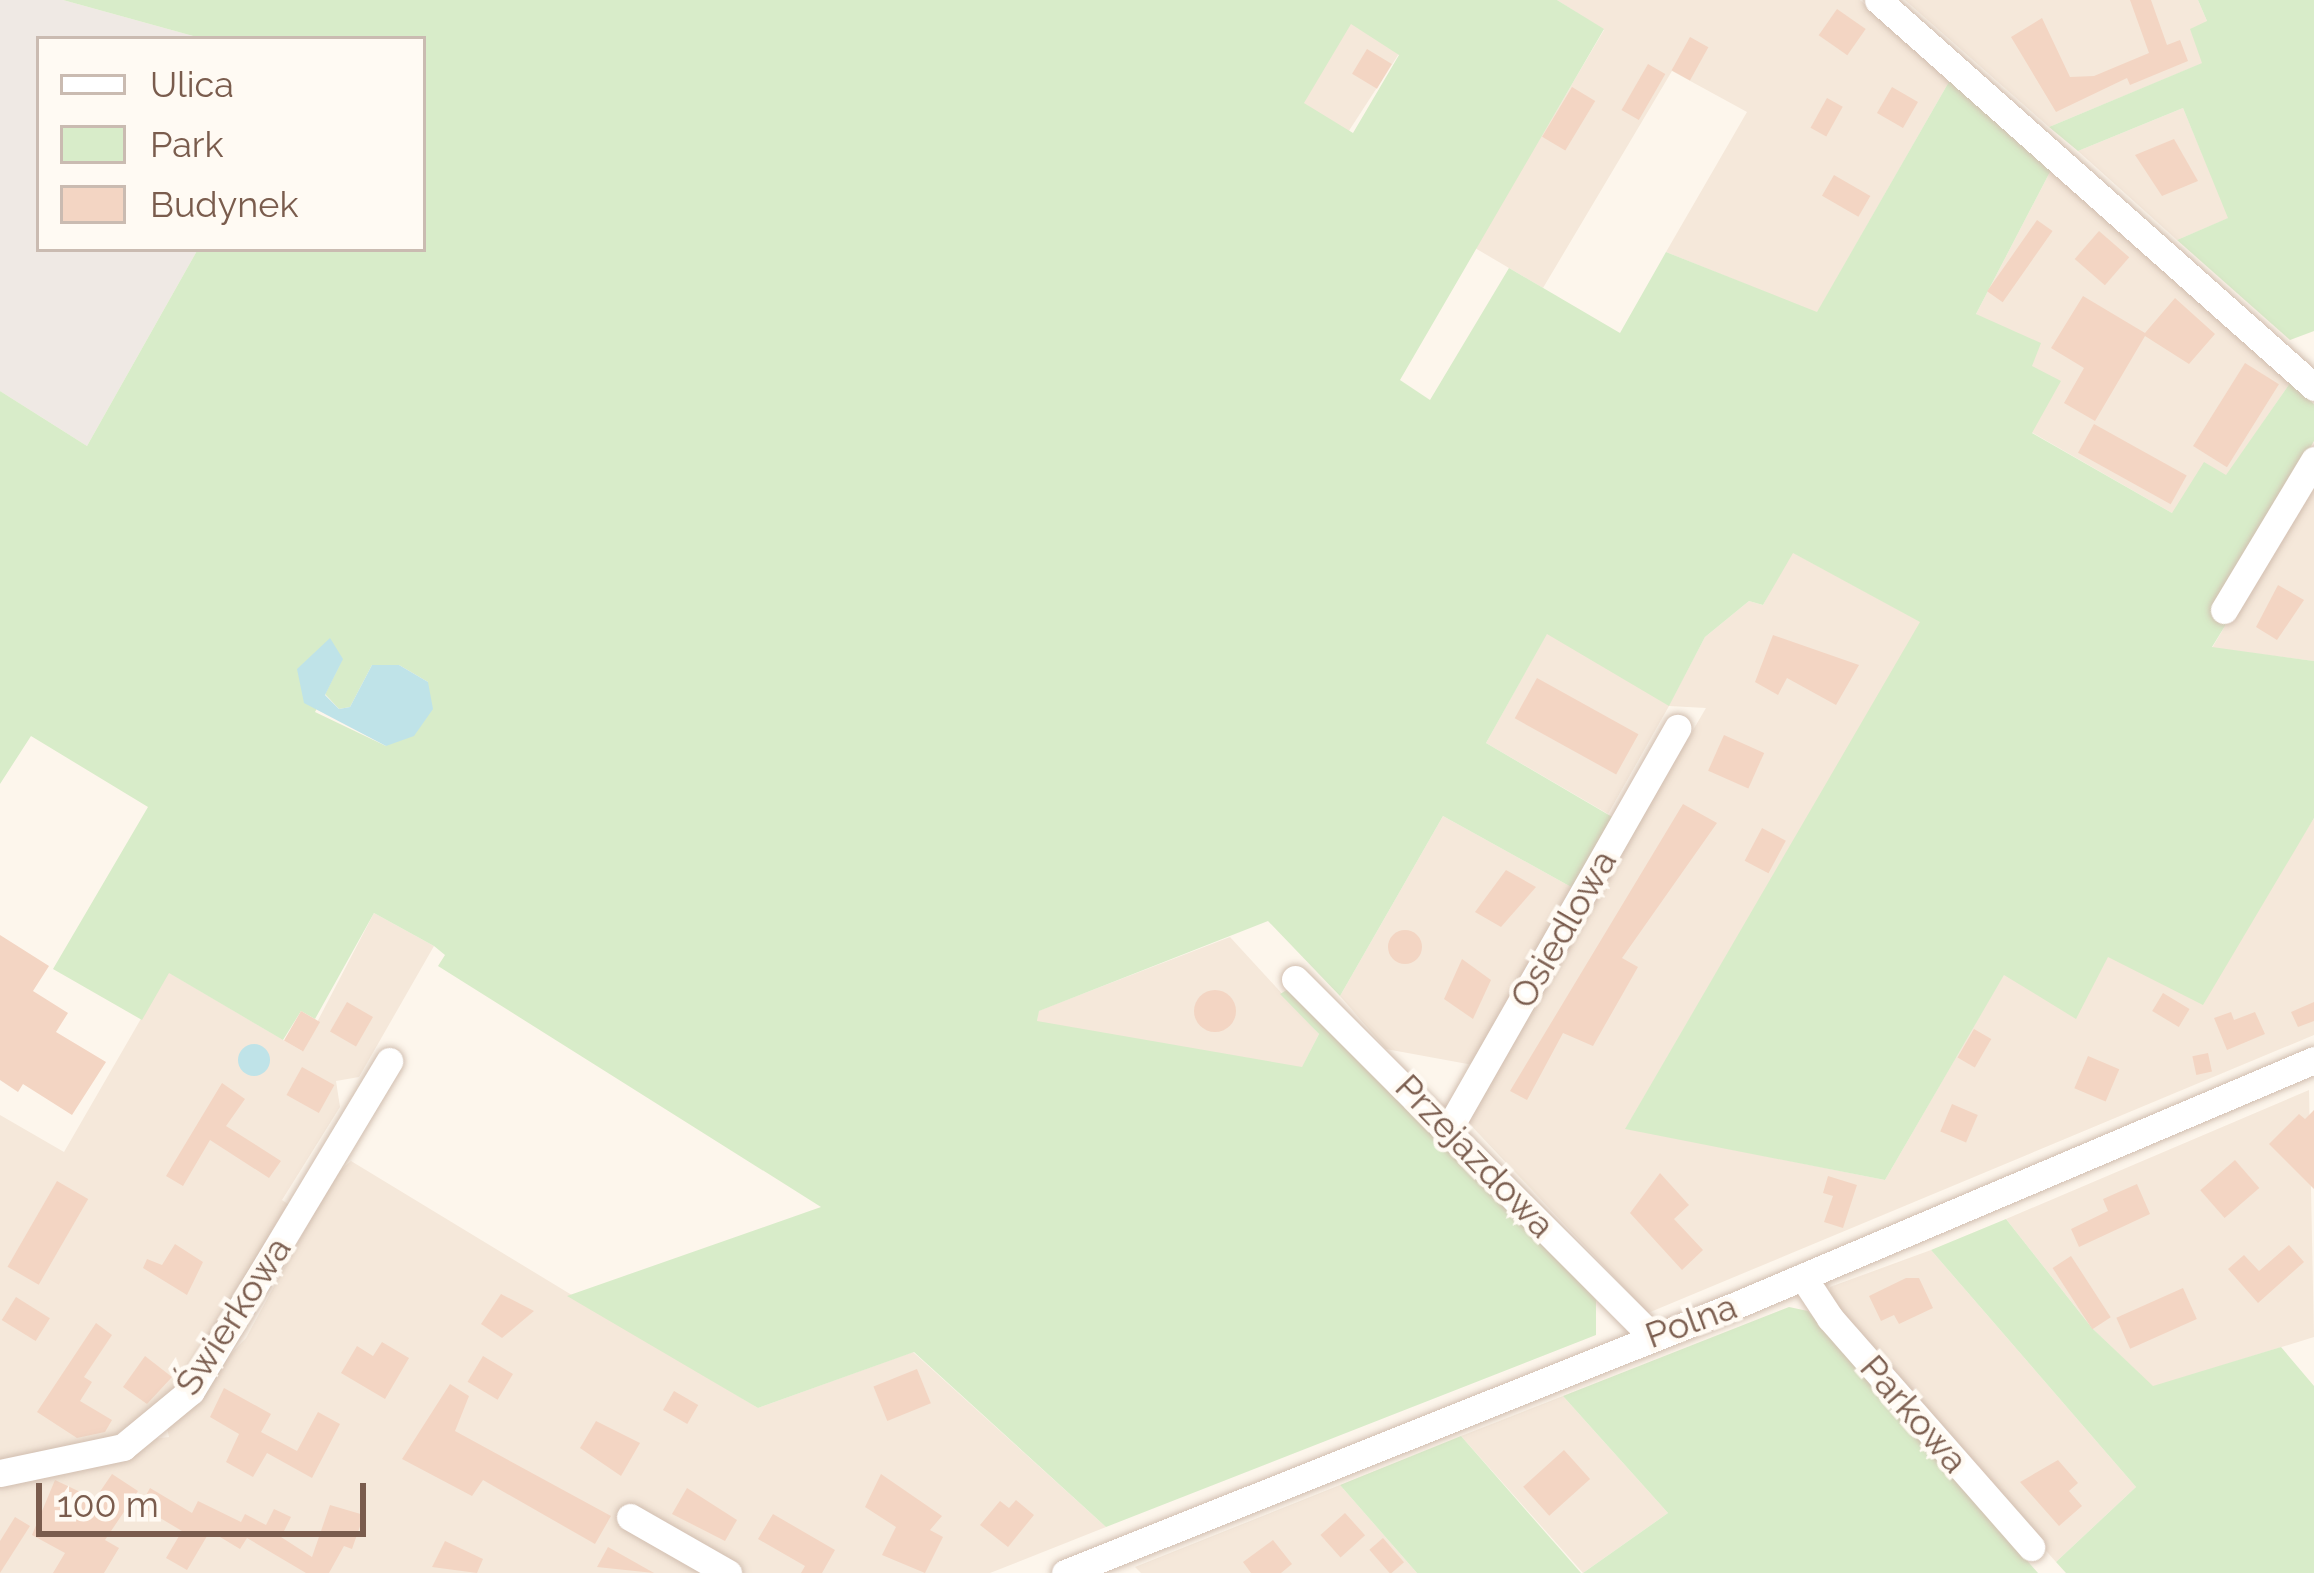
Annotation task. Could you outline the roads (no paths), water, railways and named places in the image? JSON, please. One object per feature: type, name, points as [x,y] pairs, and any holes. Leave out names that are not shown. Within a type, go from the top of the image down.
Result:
[{"type":"street","points":[[1878,0],[2314,387]]},
{"type":"street","points":[[2224,610],[2314,460]]},
{"type":"street","name":"Osiedlowa","points":[[1448,1130],[1677,728]]},
{"type":"street","name":"Przejazdowa","points":[[1295,979],[1652,1336]]},
{"type":"street","name":"Polna","points":[[1064,1573],[1125,1563],[1652,1336],[1803,1277],[2314,1060]]},
{"type":"street","name":"Świerkowa","points":[[0,1473],[123,1447],[190,1391],[389,1061]]},
{"type":"street","name":"Parkowa","points":[[1803,1277],[1830,1318],[2031,1547]]},
{"type":"street","points":[[630,1517],[728,1573]]},
{"type":"water","points":[[330,638],[343,659],[325,695],[339,709],[350,707],[372,665],[399,665],[428,682],[433,709],[414,736],[386,746],[304,703],[297,669]]},
{"type":"water","points":[[254,1044],[265,1049],[270,1060],[265,1071],[254,1076],[243,1071],[238,1060],[243,1049]]}]
